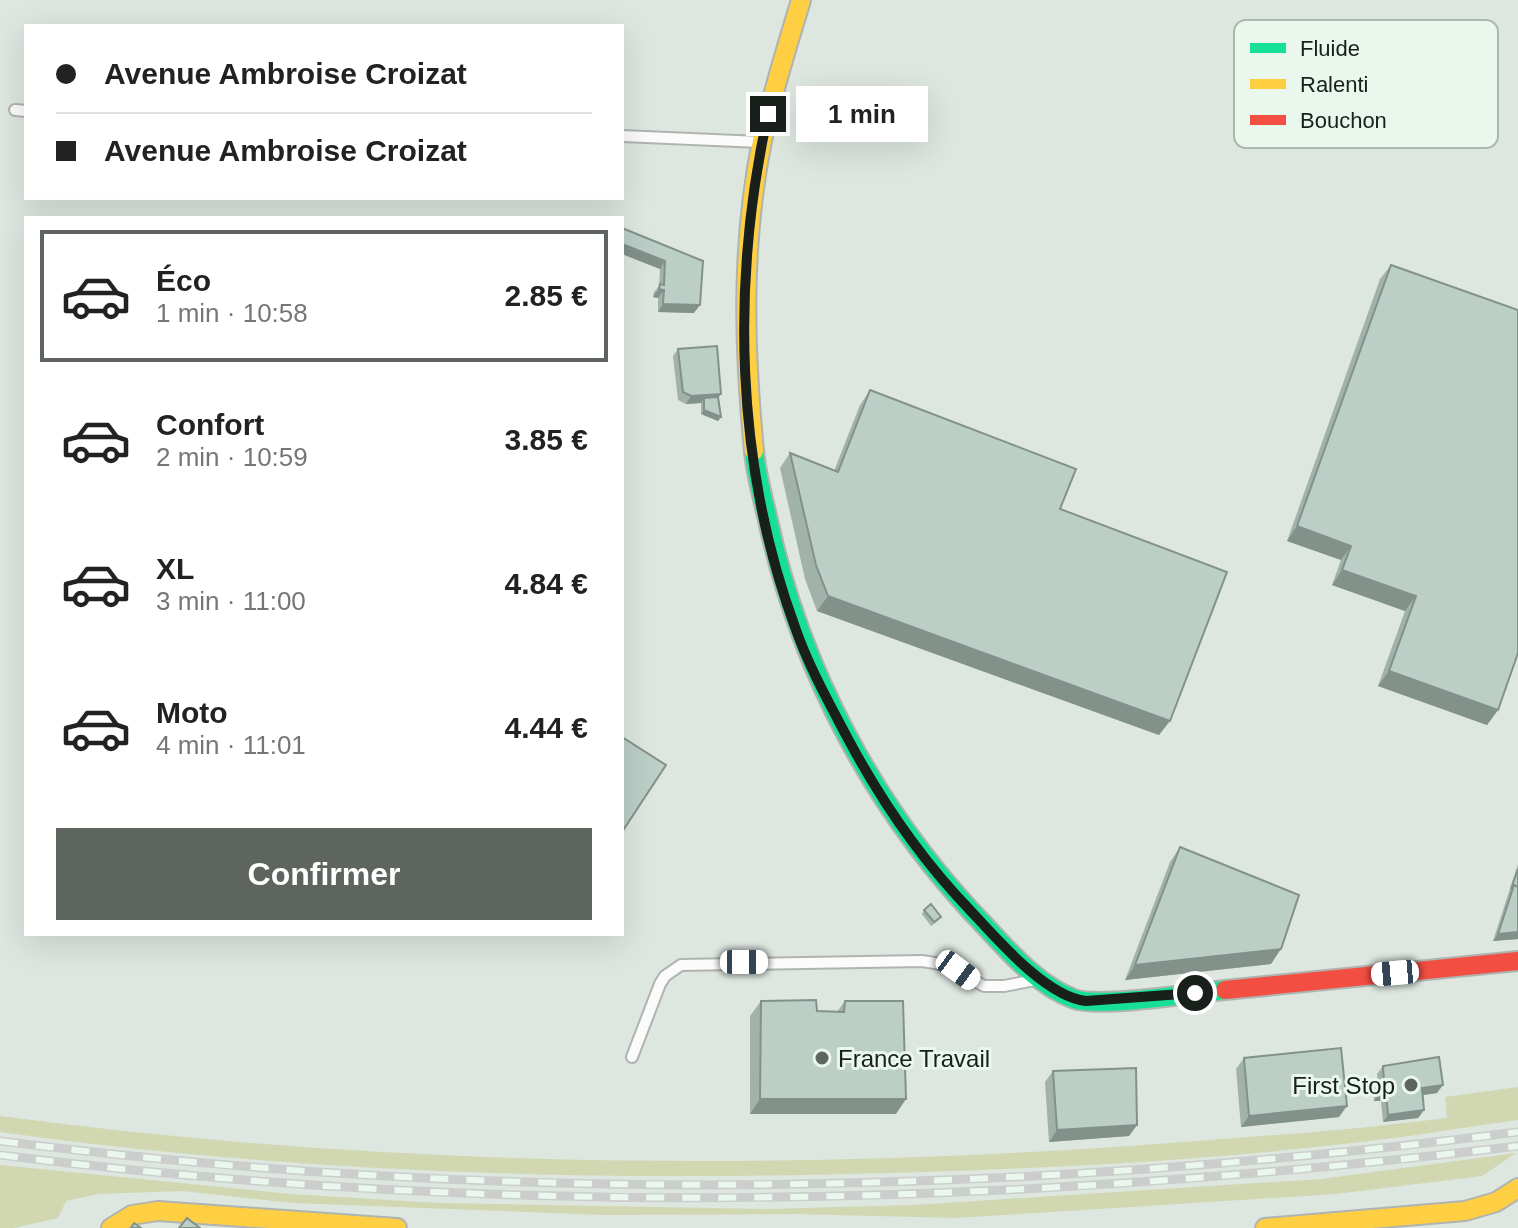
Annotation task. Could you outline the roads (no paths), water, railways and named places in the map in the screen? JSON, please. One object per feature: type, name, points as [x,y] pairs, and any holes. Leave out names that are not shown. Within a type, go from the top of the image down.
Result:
[{"type":"street","points":[[801,0],[775,86],[753,196],[745,281],[747,402],[753,455],[764,518],[788,608],[828,701],[855,753],[927,861],[999,940],[1041,978],[1075,1000],[1098,1002],[1518,961]]},
{"type":"street","points":[[1265,1228],[1451,1221],[1496,1202],[1518,1188]]},
{"type":"street","points":[[111,1228],[130,1215],[174,1211],[397,1228]]},
{"type":"lane","points":[[624,136],[762,142]]},
{"type":"lane","points":[[632,1057],[660,984],[665,976],[681,965],[922,961],[947,965],[984,986],[1015,985],[1041,978]]},
{"type":"railway","points":[[0,1141],[189,1162],[379,1176],[569,1183],[759,1184],[949,1180],[1139,1169],[1329,1153],[1518,1132]]},
{"type":"railway","points":[[0,1155],[190,1175],[380,1189],[570,1196],[759,1197],[948,1193],[1138,1182],[1328,1167],[1518,1146]]},
{"type":"place","name":"France Travail","points":[[822,1058]]},
{"type":"place","name":"First Stop","points":[[1411,1085]]}]
